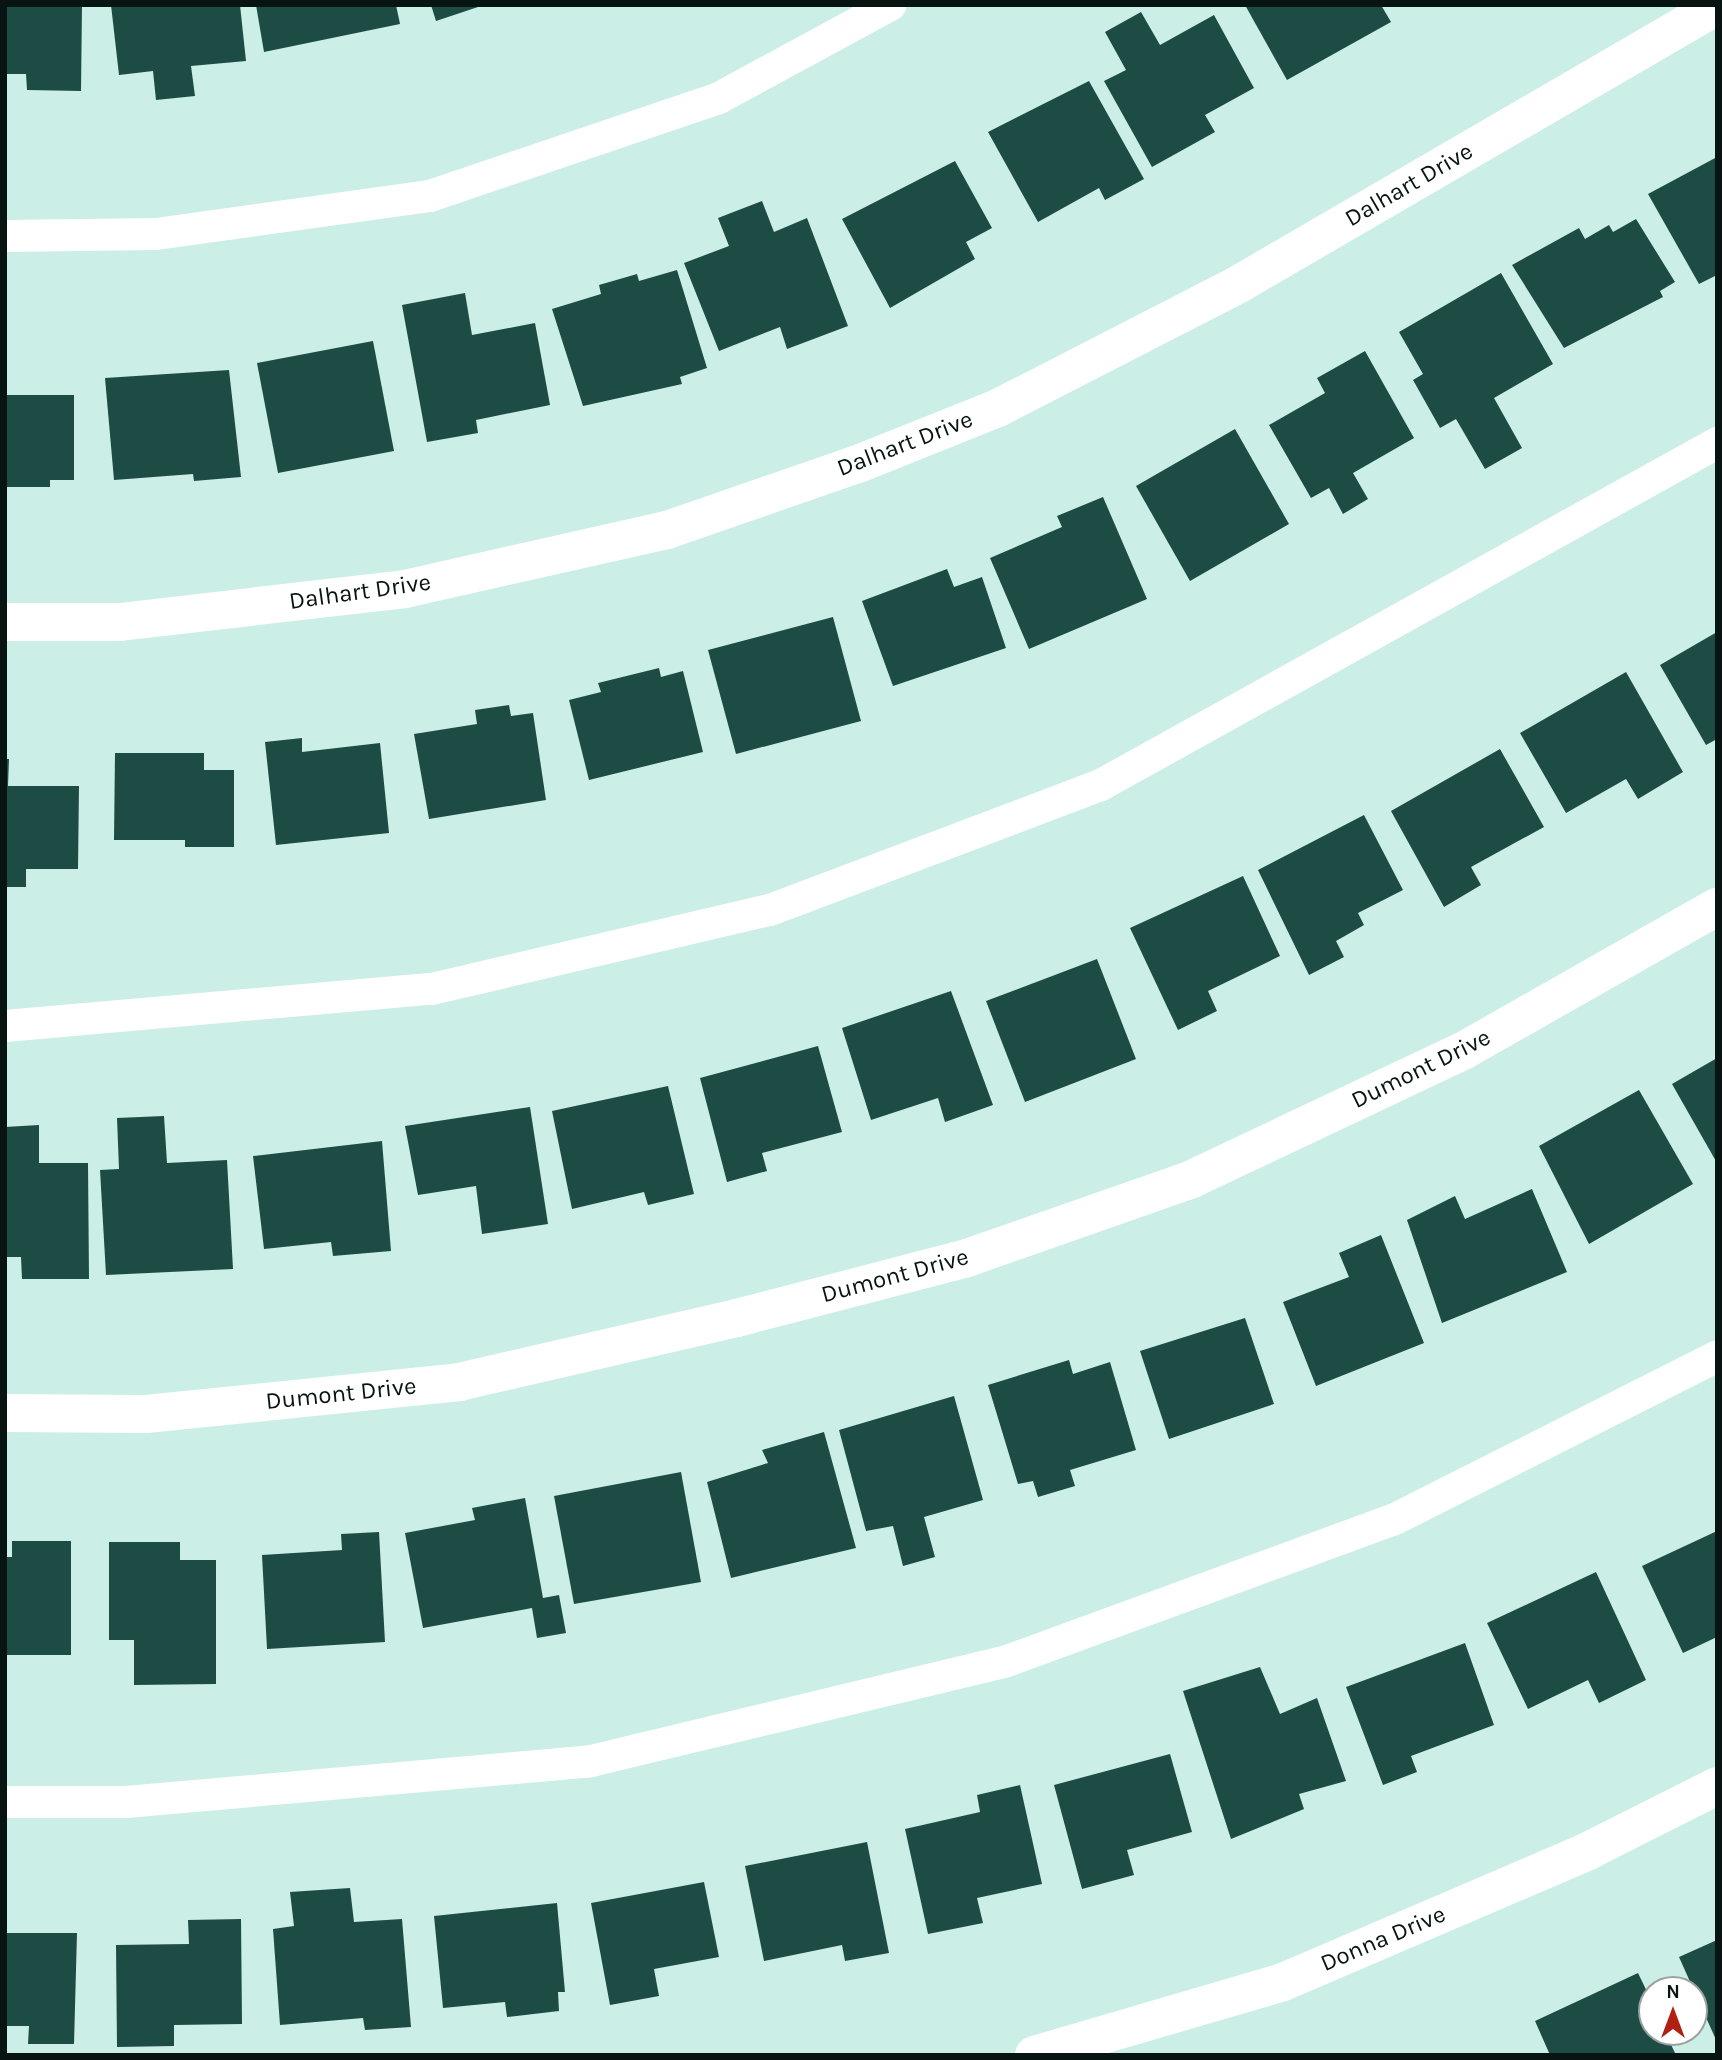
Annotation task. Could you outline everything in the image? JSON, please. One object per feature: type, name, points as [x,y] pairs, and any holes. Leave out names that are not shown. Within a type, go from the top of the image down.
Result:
[{"type":"street","name":"Dalhart Drive","points":[[5,622],[120,622],[405,589],[667,530],[858,464],[998,408],[1239,284],[1717,6]]},
{"type":"street","name":"Dumont Drive","points":[[5,1413],[146,1414],[460,1382],[967,1258],[1204,1174],[1463,1051],[1717,907]]},
{"type":"street","name":"Donna Drive","points":[[1034,2055],[1283,1982],[1588,1851],[1717,1786]]},
{"type":"lane","points":[[5,236],[156,234],[430,196],[719,98],[890,5]]},
{"type":"lane","points":[[5,1026],[432,989],[770,910],[1098,786],[1717,443]]},
{"type":"lane","points":[[5,1802],[126,1802],[592,1761],[1007,1661],[1395,1518],[1717,1356]]},
{"type":"building","points":[[5,5],[82,5],[81,91],[27,90],[26,74],[5,74]]},
{"type":"building","points":[[111,5],[240,5],[246,61],[191,66],[195,96],[156,100],[153,71],[119,75]]},
{"type":"building","points":[[256,5],[396,5],[400,24],[264,52]]},
{"type":"building","points":[[431,5],[481,5],[481,6],[436,21]]},
{"type":"building","points":[[1245,5],[1381,5],[1391,22],[1287,80]]},
{"type":"building","points":[[1141,12],[1160,45],[1214,15],[1254,88],[1205,115],[1215,132],[1152,167],[1104,81],[1126,70],[1105,32]]},
{"type":"building","points":[[1089,81],[1144,179],[1105,200],[1099,188],[1038,222],[988,132]]},
{"type":"building","points":[[1717,157],[1717,275],[1699,284],[1648,194]]},
{"type":"building","points":[[955,161],[992,228],[966,242],[975,259],[890,308],[842,219]]},
{"type":"building","points":[[762,201],[774,232],[807,218],[848,326],[787,349],[780,327],[719,351],[684,263],[729,246],[718,218]]},
{"type":"building","points":[[1636,219],[1675,282],[1660,291],[1663,297],[1564,348],[1512,265],[1579,228],[1585,239],[1609,225],[1613,232]]},
{"type":"building","points":[[677,270],[707,368],[680,377],[682,384],[583,406],[552,309],[601,294],[599,285],[637,274],[639,281]]},
{"type":"building","points":[[1501,273],[1553,364],[1494,398],[1522,448],[1485,469],[1456,419],[1440,428],[1413,380],[1423,374],[1399,332]]},
{"type":"building","points":[[465,293],[472,335],[535,323],[550,405],[476,420],[478,433],[427,442],[402,305]]},
{"type":"building","points":[[373,341],[394,451],[278,473],[257,363]]},
{"type":"building","points":[[1365,351],[1414,438],[1353,473],[1368,499],[1343,514],[1329,488],[1311,498],[1269,425],[1325,393],[1317,378]]},
{"type":"building","points":[[229,370],[241,477],[194,481],[193,474],[114,480],[105,378]]},
{"type":"building","points":[[5,395],[74,395],[74,480],[50,480],[50,487],[5,487]]},
{"type":"building","points":[[1235,429],[1289,524],[1190,581],[1136,486]]},
{"type":"building","points":[[1103,497],[1147,599],[1029,649],[990,558],[1062,527],[1057,516]]},
{"type":"building","points":[[947,569],[954,587],[982,577],[1006,648],[893,686],[862,601]]},
{"type":"building","points":[[833,617],[861,721],[736,754],[708,650]]},
{"type":"building","points":[[1717,632],[1717,739],[1706,745],[1660,665]]},
{"type":"building","points":[[659,668],[661,677],[683,671],[703,752],[589,780],[569,700],[601,692],[598,683]]},
{"type":"building","points":[[1626,672],[1683,772],[1638,799],[1626,779],[1566,813],[1520,733]]},
{"type":"building","points":[[509,705],[511,716],[533,713],[546,800],[429,819],[414,734],[477,724],[475,710]]},
{"type":"building","points":[[302,738],[302,752],[380,743],[389,833],[276,845],[265,742]]},
{"type":"building","points":[[1500,749],[1544,827],[1471,867],[1481,885],[1444,907],[1391,811]]},
{"type":"building","points":[[115,753],[204,753],[204,770],[234,770],[234,847],[185,847],[185,840],[114,840]]},
{"type":"building","points":[[5,759],[9,759],[8,786],[79,786],[78,869],[26,869],[26,887],[5,887]]},
{"type":"building","points":[[1364,815],[1403,890],[1358,913],[1364,925],[1336,941],[1344,957],[1309,975],[1258,870]]},
{"type":"building","points":[[1243,876],[1280,956],[1208,991],[1217,1011],[1178,1030],[1130,928]]},
{"type":"building","points":[[1097,959],[1136,1059],[1025,1102],[986,1001]]},
{"type":"building","points":[[951,991],[993,1105],[945,1122],[938,1098],[871,1120],[842,1028]]},
{"type":"building","points":[[818,1046],[842,1132],[762,1153],[767,1171],[727,1182],[700,1078]]},
{"type":"building","points":[[1717,1058],[1717,1163],[1672,1084]]},
{"type":"building","points":[[668,1086],[694,1194],[648,1205],[644,1192],[572,1209],[552,1111]]},
{"type":"building","points":[[1639,1090],[1693,1184],[1589,1244],[1539,1146]]},
{"type":"building","points":[[530,1107],[548,1224],[482,1234],[476,1186],[418,1195],[405,1126]]},
{"type":"building","points":[[164,1116],[167,1163],[227,1160],[233,1269],[106,1275],[100,1170],[119,1169],[117,1118]]},
{"type":"building","points":[[39,1125],[39,1163],[88,1163],[89,1279],[22,1279],[21,1257],[5,1257],[5,1127]]},
{"type":"building","points":[[382,1141],[391,1251],[333,1256],[331,1242],[264,1249],[253,1156]]},
{"type":"building","points":[[1532,1189],[1567,1272],[1442,1323],[1407,1220],[1455,1196],[1465,1219]]},
{"type":"building","points":[[1381,1235],[1424,1343],[1316,1386],[1283,1302],[1349,1277],[1339,1253]]},
{"type":"building","points":[[1245,1318],[1274,1404],[1169,1439],[1140,1351]]},
{"type":"building","points":[[1069,1360],[1073,1374],[1110,1362],[1136,1450],[1070,1470],[1075,1486],[1038,1497],[1033,1481],[1018,1484],[988,1385]]},
{"type":"building","points":[[954,1396],[983,1500],[924,1517],[935,1557],[903,1566],[893,1526],[866,1531],[839,1430]]},
{"type":"building","points":[[824,1432],[856,1548],[731,1578],[707,1482],[768,1463],[762,1450]]},
{"type":"building","points":[[681,1472],[701,1582],[574,1604],[554,1496]]},
{"type":"building","points":[[525,1498],[543,1598],[559,1595],[566,1633],[537,1638],[532,1608],[423,1628],[405,1533],[475,1520],[472,1508]]},
{"type":"building","points":[[1717,1531],[1717,1637],[1683,1653],[1642,1566]]},
{"type":"building","points":[[379,1532],[385,1642],[267,1649],[262,1555],[342,1550],[341,1534]]},
{"type":"building","points":[[12,1541],[71,1541],[71,1655],[5,1655],[5,1557],[12,1557]]},
{"type":"building","points":[[109,1542],[180,1542],[180,1560],[216,1560],[216,1684],[134,1685],[134,1640],[109,1640]]},
{"type":"building","points":[[1596,1572],[1646,1680],[1599,1703],[1588,1680],[1528,1709],[1487,1623]]},
{"type":"building","points":[[1465,1643],[1494,1725],[1411,1756],[1417,1772],[1383,1785],[1346,1687]]},
{"type":"building","points":[[1260,1667],[1280,1714],[1317,1698],[1346,1781],[1299,1794],[1304,1809],[1231,1839],[1183,1691]]},
{"type":"building","points":[[1170,1754],[1192,1832],[1127,1850],[1134,1875],[1082,1889],[1054,1785]]},
{"type":"building","points":[[1020,1785],[1042,1884],[977,1898],[983,1923],[928,1934],[905,1829],[980,1812],[977,1795]]},
{"type":"building","points":[[867,1842],[889,1953],[845,1961],[842,1945],[764,1961],[745,1866]]},
{"type":"building","points":[[704,1882],[719,1957],[654,1969],[659,1996],[610,2005],[591,1903]]},
{"type":"building","points":[[350,1888],[354,1922],[402,1919],[411,2027],[365,2030],[363,2018],[280,2025],[273,1929],[294,1926],[290,1892]]},
{"type":"building","points":[[557,1903],[565,1992],[558,1992],[559,2011],[507,2017],[505,2002],[443,2008],[434,1916]]},
{"type":"building","points":[[241,1919],[242,2024],[174,2025],[174,2046],[117,2047],[116,1945],[189,1944],[188,1920]]},
{"type":"building","points":[[5,1933],[77,1933],[74,2044],[28,2044],[29,2026],[5,2026]]},
{"type":"building","points":[[1717,1940],[1717,2042],[1708,2022],[1708,1976],[1687,1976],[1679,1957]]},
{"type":"building","points":[[1638,1973],[1638,2046],[1672,2046],[1676,2055],[1550,2055],[1535,2021]]}]
